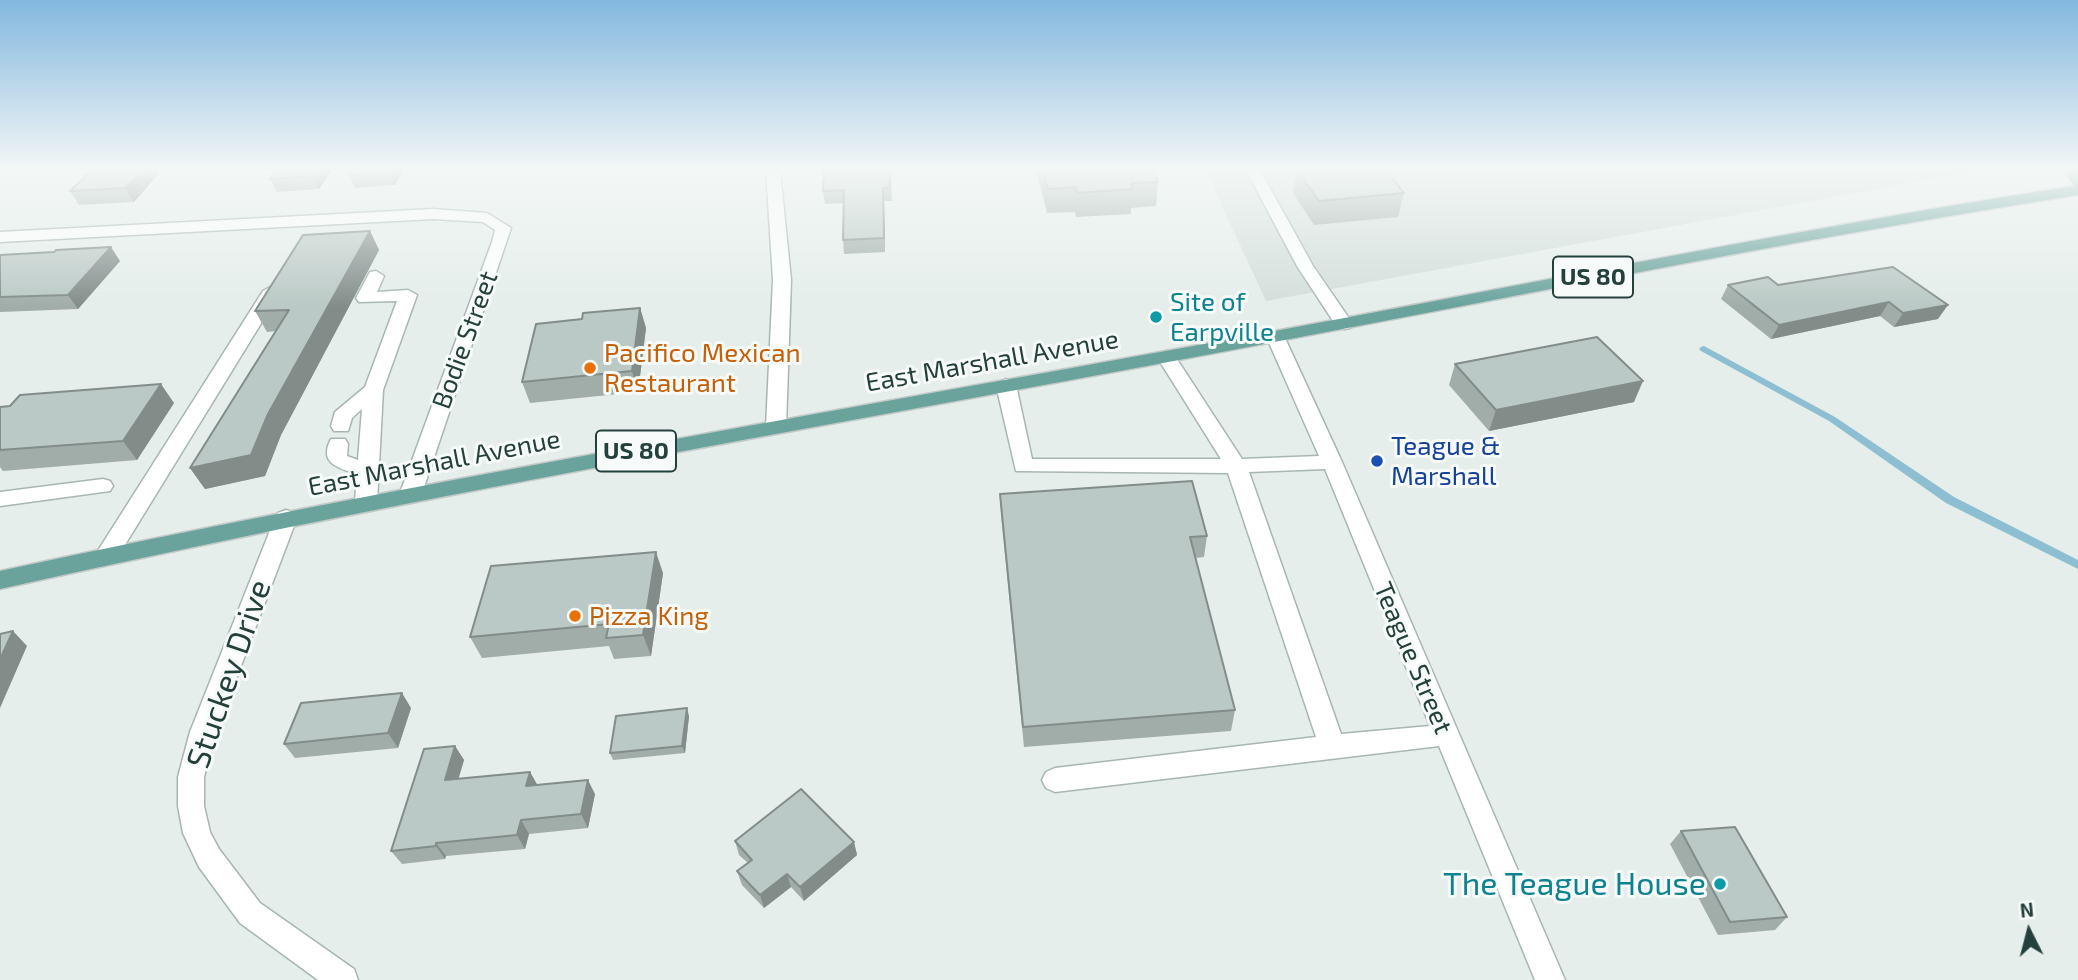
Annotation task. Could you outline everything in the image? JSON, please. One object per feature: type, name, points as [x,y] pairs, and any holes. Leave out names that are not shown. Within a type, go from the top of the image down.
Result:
[{"type":"main road","name":"East Marshall Avenue","points":[[0,580],[107,555],[411,493],[1275,337],[1918,216]]},
{"type":"street","name":"Bodie Street","points":[[0,237],[404,216]]},
{"type":"street","name":"Bodie Street","points":[[411,493],[503,228],[487,218],[475,216]]},
{"type":"street","points":[[776,427],[782,280],[777,216]]},
{"type":"street","points":[[1278,216],[1305,266],[1344,324]]},
{"type":"street","points":[[301,244],[316,221]]},
{"type":"street","points":[[366,502],[373,390],[408,295],[365,298],[376,276]]},
{"type":"street","points":[[107,555],[280,279]]},
{"type":"street","name":"Teague Street","points":[[1275,337],[1332,462],[1550,980]]},
{"type":"street","points":[[1166,357],[1236,466],[1332,746]]},
{"type":"street","points":[[1006,385],[1023,466],[1236,466],[1332,462]]},
{"type":"street","points":[[367,470],[337,460],[342,416],[373,390]]},
{"type":"street","points":[[0,499],[103,486]]},
{"type":"street","name":"Stuckey Drive","points":[[286,518],[203,732],[191,777],[191,806],[197,834],[209,858],[250,913],[343,980]]},
{"type":"street","points":[[1055,780],[1445,735]]},
{"type":"shaded area","points":[[1226,216],[1731,216],[1266,301]]},
{"type":"building","points":[[843,216],[884,216],[884,238],[843,240]]},
{"type":"building","points":[[370,231],[268,414],[251,455],[190,468],[289,310],[255,311],[303,235]]},
{"type":"building","points":[[111,247],[68,295],[0,297],[0,255]]},
{"type":"building","points":[[1893,267],[1948,305],[1903,313],[1889,302],[1779,325],[1728,285],[1768,277],[1778,285]]},
{"type":"building","points":[[640,308],[632,371],[522,382],[536,324],[582,319],[583,313]]},
{"type":"building","points":[[1597,337],[1643,381],[1496,410],[1455,364]]},
{"type":"building","points":[[161,384],[123,441],[0,450],[0,407],[10,406],[20,395]]},
{"type":"building","points":[[1192,481],[1207,536],[1190,537],[1235,710],[1023,727],[1000,494]]},
{"type":"building","name":"Pizza King","points":[[656,552],[643,635],[606,638],[609,624],[470,637],[491,566]]},
{"type":"building","points":[[13,631],[0,659],[0,634]]},
{"type":"building","points":[[402,693],[388,733],[284,744],[301,703]]},
{"type":"building","points":[[687,708],[682,746],[610,753],[616,716]]},
{"type":"building","points":[[455,746],[445,780],[530,772],[526,786],[588,780],[581,814],[521,820],[517,835],[436,843],[436,846],[391,851],[424,749]]},
{"type":"building","points":[[801,789],[854,842],[800,887],[787,874],[760,895],[737,871],[752,860],[735,841]]},
{"type":"building","points":[[1735,827],[1787,917],[1730,922],[1681,831]]},
{"type":"waterway","points":[[1704,349],[1832,419],[1950,500],[2078,565]]},
{"type":"place","name":"Site of Earpville","points":[[1156,317]]},
{"type":"place","name":"Pacifico Mexican Restaurant","points":[[590,368]]},
{"type":"place","name":"Teague & Marshall","points":[[1377,461]]},
{"type":"place","name":"Pizza King","points":[[575,616]]},
{"type":"place","name":"The Teague House","points":[[1720,884]]}]
